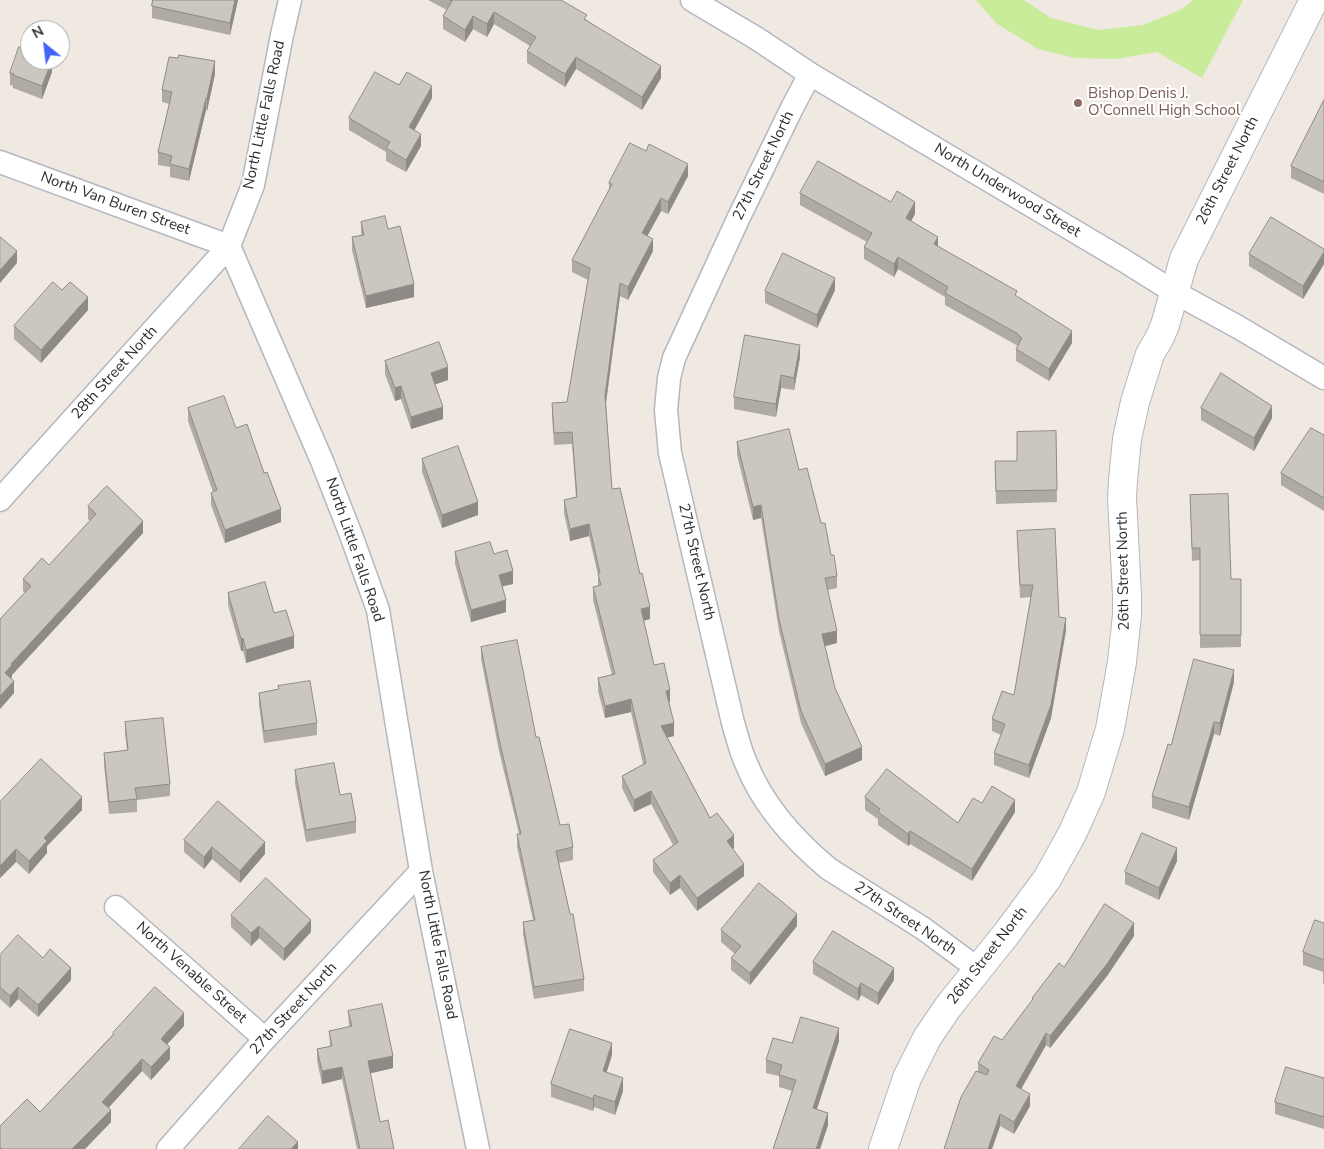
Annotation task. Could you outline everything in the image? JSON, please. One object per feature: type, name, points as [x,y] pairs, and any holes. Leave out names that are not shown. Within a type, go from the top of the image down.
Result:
[{"type":"street","name":"North Little Falls Road","points":[[290,0],[253,185],[229,246],[322,460],[378,610],[422,871],[478,1149]]},
{"type":"street","name":"North Underwood Street","points":[[692,0],[756,38],[810,74],[1174,292],[1324,378]]},
{"type":"street","name":"26th Street North","points":[[882,1149],[907,1078],[923,1045],[940,1018],[1024,911],[1053,870],[1086,802],[1107,742],[1122,662],[1127,615],[1122,498],[1123,468],[1135,402],[1148,362],[1165,326],[1184,259],[1314,0]]},
{"type":"street","name":"27th Street North","points":[[810,74],[760,173],[674,358],[669,378],[666,410],[670,453],[733,723],[746,763],[756,785],[796,840],[829,869],[924,930],[978,969]]},
{"type":"street","name":"North Van Buren Street","points":[[0,162],[229,246]]},
{"type":"street","name":"28th Street North","points":[[0,500],[229,246]]},
{"type":"street","name":"27th Street North","points":[[168,1149],[265,1039],[422,871]]},
{"type":"street","name":"North Venable Street","points":[[116,906],[265,1039]]},
{"type":"green space","points":[[976,0],[1024,0],[1051,18],[1098,30],[1143,25],[1182,9],[1193,0],[1243,0],[1202,78],[1157,52],[1116,59],[1075,58],[1038,49],[997,24]]},
{"type":"building","points":[[153,0],[235,0],[230,23],[152,6]]},
{"type":"building","points":[[450,0],[561,0],[587,15],[584,19],[661,66],[642,97],[576,57],[565,74],[527,51],[536,37],[494,12],[487,24],[473,16],[465,30],[443,16],[452,1]]},
{"type":"building","points":[[19,47],[20,70],[48,70],[42,86],[10,73]]},
{"type":"building","points":[[179,55],[215,61],[189,169],[170,164],[172,156],[158,152],[172,92],[162,90],[169,57],[178,58]]},
{"type":"building","points":[[375,72],[399,85],[407,72],[432,86],[409,127],[421,134],[406,160],[386,148],[390,142],[349,118]]},
{"type":"building","points":[[1324,100],[1324,182],[1291,166]]},
{"type":"building","points":[[630,143],[646,151],[649,144],[688,164],[668,202],[661,198],[642,233],[653,239],[628,287],[620,283],[605,396],[612,489],[620,488],[640,574],[642,573],[650,607],[641,609],[654,665],[664,663],[670,690],[666,691],[674,723],[661,726],[710,818],[717,813],[734,835],[727,841],[744,864],[697,898],[680,875],[670,883],[653,860],[678,842],[651,791],[634,800],[622,776],[646,763],[631,699],[605,706],[598,678],[615,674],[593,587],[601,585],[598,574],[600,573],[589,524],[570,529],[564,500],[577,497],[572,432],[554,433],[552,403],[567,402],[590,268],[572,260],[612,184],[609,183]]},
{"type":"building","points":[[818,161],[891,202],[897,191],[915,202],[906,218],[938,237],[934,244],[1017,291],[1015,295],[1072,331],[1049,369],[1016,349],[1022,338],[1018,334],[945,293],[948,287],[898,257],[894,264],[864,247],[872,233],[800,193]]},
{"type":"building","points":[[385,216],[388,229],[400,226],[414,284],[366,296],[352,237],[364,235],[361,222]]},
{"type":"building","points":[[1271,217],[1324,249],[1303,286],[1249,254]]},
{"type":"building","points":[[0,237],[17,251],[0,270]]},
{"type":"building","points":[[783,253],[835,278],[817,315],[765,291]]},
{"type":"building","points":[[53,282],[62,290],[70,282],[88,297],[41,350],[14,326]]},
{"type":"building","points":[[745,335],[800,345],[794,378],[781,375],[776,404],[734,397]]},
{"type":"building","points":[[439,342],[448,367],[431,373],[443,407],[411,417],[401,386],[395,388],[385,361]]},
{"type":"building","points":[[1221,373],[1272,406],[1254,438],[1201,408]]},
{"type":"building","points":[[224,396],[236,428],[247,424],[264,473],[267,472],[281,509],[225,530],[211,493],[217,490],[188,408]]},
{"type":"building","points":[[1311,428],[1324,435],[1324,498],[1281,473]]},
{"type":"building","points":[[789,429],[799,470],[807,468],[821,523],[825,523],[831,555],[834,555],[837,576],[825,578],[837,631],[822,634],[835,688],[862,747],[825,764],[801,711],[779,619],[761,505],[753,507],[737,442]]},
{"type":"building","points":[[1056,431],[1057,490],[996,491],[995,461],[1017,461],[1017,432]]},
{"type":"building","points":[[458,446],[478,502],[442,515],[422,459]]},
{"type":"building","points":[[107,486],[143,521],[11,664],[5,673],[14,681],[0,696],[0,619],[31,586],[23,579],[42,558],[49,565],[96,514],[88,506]]},
{"type":"building","points":[[1228,494],[1231,579],[1241,579],[1241,635],[1200,635],[1200,548],[1192,548],[1190,495]]},
{"type":"building","points":[[1055,529],[1059,617],[1066,618],[1051,705],[1029,765],[994,753],[1005,724],[992,719],[1002,691],[1014,695],[1033,585],[1020,585],[1017,531]]},
{"type":"building","points":[[490,542],[494,554],[507,550],[513,571],[499,575],[506,600],[471,610],[455,552]]},
{"type":"building","points":[[265,582],[274,613],[286,610],[294,636],[246,650],[228,593]]},
{"type":"building","points":[[517,640],[536,737],[539,737],[560,825],[569,824],[573,847],[556,851],[570,914],[573,914],[584,979],[534,987],[523,922],[535,920],[517,834],[521,834],[499,739],[481,647]]},
{"type":"building","points":[[1194,659],[1234,670],[1220,723],[1214,722],[1189,807],[1152,796],[1168,744],[1171,745]]},
{"type":"building","points":[[310,681],[317,723],[264,731],[259,693],[279,689],[278,686]]},
{"type":"building","points":[[163,718],[170,784],[135,788],[137,799],[109,802],[104,753],[128,750],[125,722]]},
{"type":"building","points":[[41,759],[82,797],[44,838],[47,841],[29,861],[16,849],[0,866],[0,802]]},
{"type":"building","points":[[334,763],[340,795],[351,793],[356,821],[306,830],[295,770]]},
{"type":"building","points":[[887,769],[958,823],[973,798],[982,803],[992,786],[1015,800],[972,869],[910,831],[908,834],[878,812],[880,809],[865,797]]},
{"type":"building","points":[[218,801],[265,842],[240,871],[212,847],[204,857],[184,840]]},
{"type":"building","points":[[1142,833],[1177,848],[1159,888],[1125,872]]},
{"type":"building","points":[[266,878],[311,920],[284,949],[259,926],[251,933],[231,915]]},
{"type":"building","points":[[759,883],[797,914],[750,973],[731,958],[741,946],[721,930]]},
{"type":"building","points":[[1105,904],[1134,923],[1107,964],[1050,1036],[1046,1033],[1016,1086],[1030,1094],[1014,1122],[1000,1114],[988,1149],[944,1149],[961,1097],[976,1071],[987,1075],[989,1070],[978,1063],[994,1036],[1002,1040],[1059,963],[1064,967]]},
{"type":"building","points":[[1315,920],[1324,923],[1324,960],[1303,952]]},
{"type":"building","points":[[833,931],[894,968],[878,993],[861,983],[858,989],[813,962]]},
{"type":"building","points":[[18,935],[43,958],[50,949],[71,968],[38,1005],[18,987],[10,996],[0,987],[0,955]]},
{"type":"building","points":[[155,987],[184,1013],[161,1039],[170,1047],[151,1067],[142,1059],[102,1102],[111,1110],[72,1149],[2,1149],[0,1147],[0,1126],[27,1099],[40,1112],[114,1034]]},
{"type":"building","points":[[382,1004],[393,1056],[368,1061],[380,1122],[388,1120],[394,1149],[360,1149],[342,1067],[322,1071],[317,1049],[332,1046],[329,1031],[352,1026],[348,1011]]},
{"type":"building","points":[[801,1017],[839,1028],[813,1108],[828,1113],[816,1149],[773,1149],[796,1080],[779,1075],[782,1065],[766,1060],[773,1038],[792,1043]]},
{"type":"building","points":[[570,1029],[612,1043],[603,1071],[623,1078],[615,1102],[594,1095],[593,1099],[551,1084]]},
{"type":"building","points":[[1286,1067],[1324,1078],[1324,1117],[1275,1102]]},
{"type":"building","points":[[268,1116],[298,1142],[291,1149],[239,1149]]},
{"type":"place","name":"Bishop Denis J. O'Connell High School","points":[[1078,103]]}]
